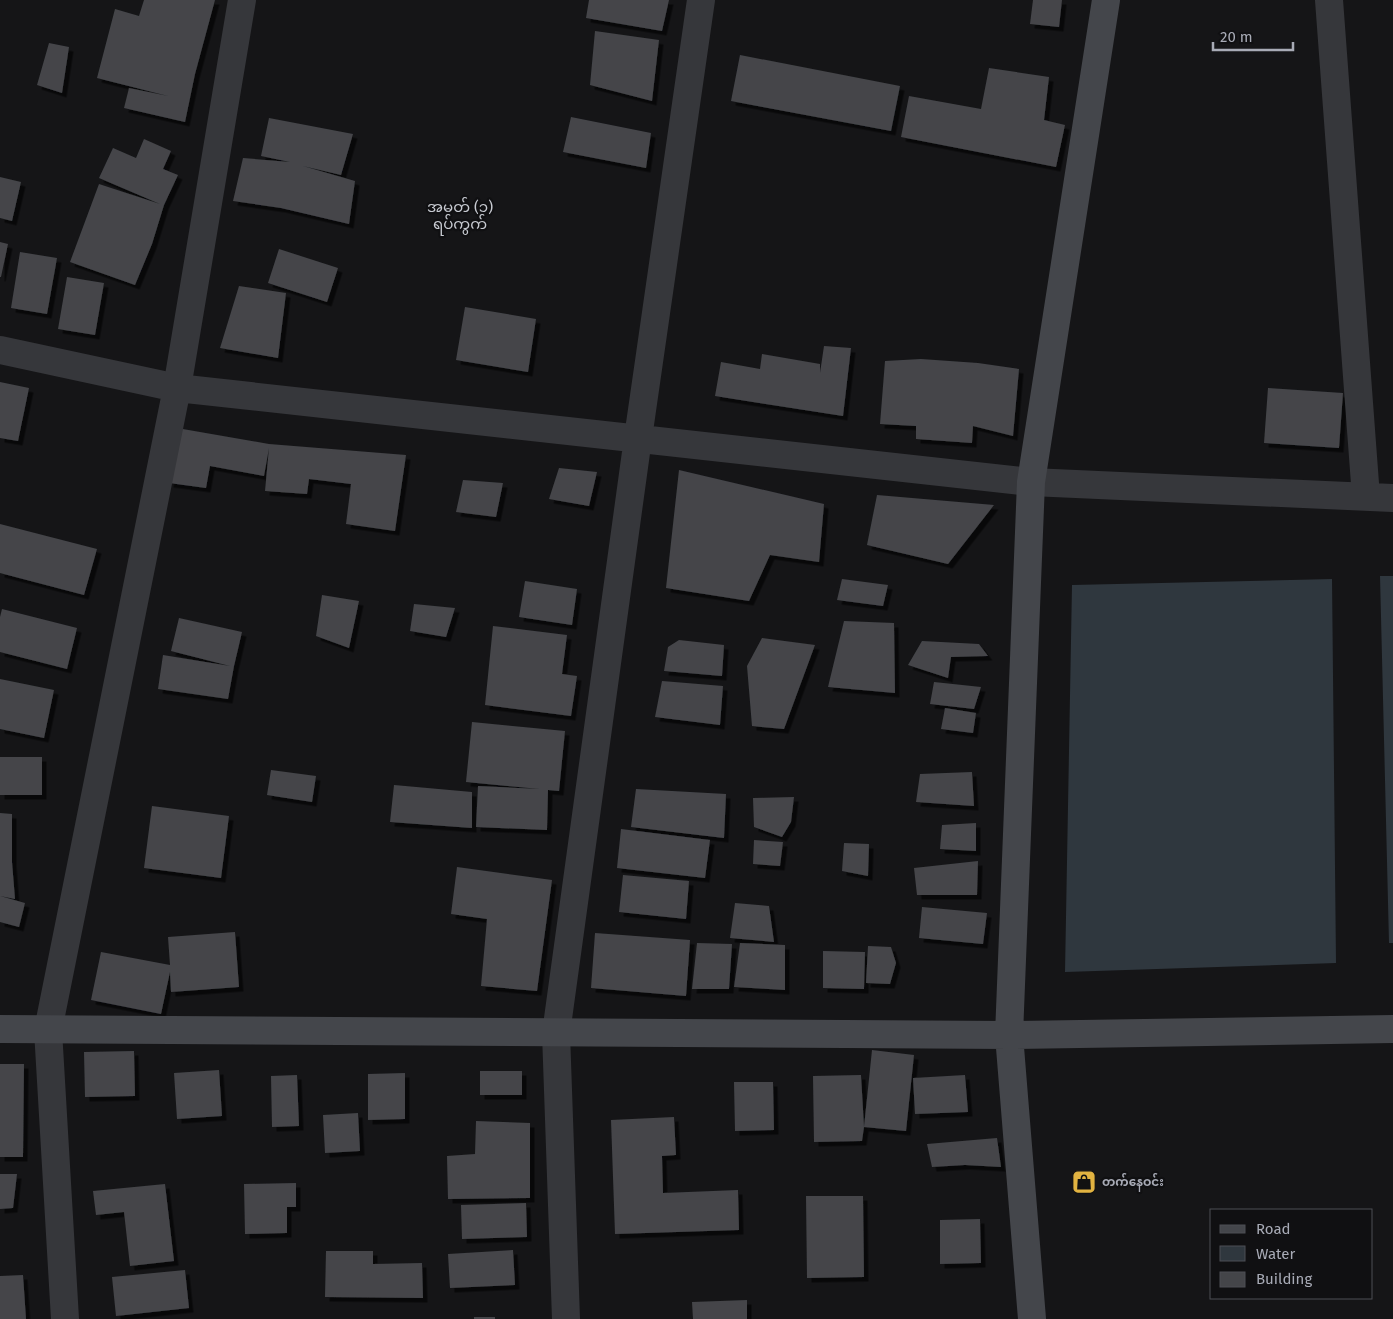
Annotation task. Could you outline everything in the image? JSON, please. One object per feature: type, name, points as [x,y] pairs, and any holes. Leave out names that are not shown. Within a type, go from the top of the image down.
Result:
[{"type":"street","points":[[65,1319],[48,1030],[177,388],[242,0]]},
{"type":"street","points":[[566,1319],[556,1033],[638,438],[702,0]]},
{"type":"street","points":[[1032,1319],[1010,1035],[1031,482],[1106,0]]},
{"type":"street","points":[[1330,0],[1366,497]]},
{"type":"street","points":[[0,350],[177,388],[1031,482],[1393,498]]},
{"type":"street","points":[[0,1029],[1010,1035],[1393,1029]]},
{"type":"water","points":[[1380,576],[1393,576],[1393,943],[1389,943]]},
{"type":"water","points":[[1332,579],[1336,963],[1065,972],[1072,585]]},
{"type":"building","points":[[144,0],[215,0],[195,74],[185,122],[124,108],[129,88],[168,96],[97,78],[115,9],[139,16]]},
{"type":"building","points":[[589,0],[669,0],[662,31],[586,18]]},
{"type":"building","points":[[1033,0],[1062,0],[1059,27],[1030,24]]},
{"type":"building","points":[[595,31],[659,40],[652,101],[590,85]]},
{"type":"building","points":[[49,43],[69,47],[62,93],[37,85]]},
{"type":"building","points":[[740,55],[900,86],[891,131],[731,101]]},
{"type":"building","points":[[989,68],[1049,77],[1044,120],[1065,125],[1056,167],[901,137],[909,96],[981,109]]},
{"type":"building","points":[[571,117],[651,133],[646,168],[563,152]]},
{"type":"building","points":[[269,118],[353,134],[341,175],[303,166],[355,181],[349,224],[281,208],[233,201],[243,158],[290,162],[261,156]]},
{"type":"building","points":[[144,139],[171,151],[163,169],[178,175],[164,205],[152,244],[135,285],[70,262],[99,184],[160,204],[99,178],[113,148],[136,158]]},
{"type":"building","points":[[0,177],[21,182],[12,221],[0,218]]},
{"type":"building","points":[[0,242],[8,244],[1,277],[0,277]]},
{"type":"building","points":[[279,249],[338,268],[327,302],[268,283]]},
{"type":"building","points":[[20,252],[57,258],[47,314],[11,308]]},
{"type":"building","points":[[67,277],[104,283],[95,335],[58,329]]},
{"type":"building","points":[[239,286],[286,293],[278,358],[220,348]]},
{"type":"building","points":[[465,307],[536,319],[528,372],[456,360]]},
{"type":"building","points":[[824,346],[851,348],[843,416],[715,396],[721,362],[760,369],[762,354],[820,364],[820,373]]},
{"type":"building","points":[[921,359],[978,363],[1019,369],[1013,436],[973,426],[972,443],[916,439],[916,426],[880,424],[885,361]]},
{"type":"building","points":[[0,382],[29,388],[18,441],[0,438]]},
{"type":"building","points":[[1268,388],[1343,393],[1339,448],[1264,443]]},
{"type":"building","points":[[177,428],[269,444],[406,455],[395,531],[346,524],[351,484],[309,479],[307,494],[265,491],[269,448],[264,476],[210,466],[206,488],[169,483]]},
{"type":"building","points":[[559,468],[597,472],[589,506],[549,499]]},
{"type":"building","points":[[679,470],[824,504],[819,562],[770,555],[749,601],[666,588]]},
{"type":"building","points":[[463,480],[503,483],[496,517],[456,512]]},
{"type":"building","points":[[877,495],[994,505],[948,564],[867,545]]},
{"type":"building","points":[[0,524],[97,549],[84,595],[0,573]]},
{"type":"building","points":[[842,579],[888,585],[883,606],[837,600]]},
{"type":"building","points":[[525,581],[577,589],[572,625],[519,617]]},
{"type":"building","points":[[322,595],[359,601],[349,648],[316,636]]},
{"type":"building","points":[[414,604],[455,608],[446,637],[410,631]]},
{"type":"building","points":[[2,609],[77,628],[67,669],[0,652],[0,617]]},
{"type":"building","points":[[179,618],[242,632],[228,699],[158,689],[163,655],[230,666],[171,651]]},
{"type":"building","points":[[844,621],[894,623],[895,693],[828,687]]},
{"type":"building","points":[[493,626],[567,635],[562,674],[577,676],[571,716],[485,705]]},
{"type":"building","points":[[762,638],[815,645],[784,729],[752,726],[747,666]]},
{"type":"building","points":[[679,640],[724,645],[722,676],[664,671],[668,647]]},
{"type":"building","points":[[922,641],[979,644],[988,656],[951,657],[948,678],[908,665]]},
{"type":"building","points":[[0,679],[54,690],[44,738],[0,729]]},
{"type":"building","points":[[662,681],[723,686],[720,725],[655,717]]},
{"type":"building","points":[[934,682],[981,687],[974,709],[930,704]]},
{"type":"building","points":[[945,708],[976,713],[973,733],[941,729]]},
{"type":"building","points":[[472,722],[565,731],[559,791],[548,790],[547,830],[476,827],[478,786],[540,789],[466,782]]},
{"type":"building","points":[[0,757],[42,757],[42,795],[0,795]]},
{"type":"building","points":[[271,770],[316,776],[312,802],[267,795]]},
{"type":"building","points":[[972,772],[974,806],[916,802],[920,774]]},
{"type":"building","points":[[394,785],[472,792],[472,828],[390,822]]},
{"type":"building","points":[[636,789],[726,794],[724,838],[631,827]]},
{"type":"building","points":[[794,797],[791,822],[782,837],[754,827],[753,798]]},
{"type":"building","points":[[152,806],[229,816],[221,878],[144,868]]},
{"type":"building","points":[[0,813],[12,814],[12,862],[15,899],[0,896]]},
{"type":"building","points":[[976,823],[976,851],[940,849],[942,825]]},
{"type":"building","points":[[621,829],[710,840],[705,878],[617,868]]},
{"type":"building","points":[[754,840],[783,842],[780,866],[753,864]]},
{"type":"building","points":[[844,843],[869,844],[868,876],[842,871]]},
{"type":"building","points":[[978,861],[977,895],[917,895],[914,868]]},
{"type":"building","points":[[457,867],[552,880],[537,991],[481,986],[487,919],[451,914]]},
{"type":"building","points":[[623,875],[689,881],[686,919],[619,912]]},
{"type":"building","points":[[0,896],[25,903],[19,927],[0,922]]},
{"type":"building","points":[[735,903],[769,906],[774,942],[730,938]]},
{"type":"building","points":[[922,907],[987,913],[983,944],[919,938]]},
{"type":"building","points":[[235,932],[239,987],[171,992],[170,972],[161,1014],[91,1000],[101,952],[170,965],[168,937]]},
{"type":"building","points":[[595,933],[690,940],[686,996],[591,988]]},
{"type":"building","points":[[697,943],[732,944],[729,989],[692,989]]},
{"type":"building","points":[[740,943],[785,945],[785,990],[734,987]]},
{"type":"building","points":[[868,946],[891,947],[896,963],[890,984],[866,983]]},
{"type":"building","points":[[823,951],[865,952],[864,989],[823,988]]},
{"type":"building","points":[[872,1050],[914,1055],[906,1131],[864,1127]]},
{"type":"building","points":[[134,1051],[135,1096],[85,1097],[84,1052]]},
{"type":"building","points":[[0,1064],[24,1064],[23,1157],[0,1157]]},
{"type":"building","points":[[219,1070],[222,1116],[177,1119],[174,1073]]},
{"type":"building","points":[[480,1071],[522,1071],[522,1095],[480,1095]]},
{"type":"building","points":[[405,1073],[405,1119],[368,1120],[368,1074]]},
{"type":"building","points":[[297,1075],[299,1126],[272,1127],[271,1076]]},
{"type":"building","points":[[861,1075],[864,1127],[862,1141],[814,1142],[813,1076]]},
{"type":"building","points":[[965,1075],[968,1112],[915,1114],[913,1078]]},
{"type":"building","points":[[734,1082],[773,1082],[774,1130],[735,1131]]},
{"type":"building","points":[[358,1113],[360,1151],[325,1153],[323,1115]]},
{"type":"building","points":[[674,1117],[676,1155],[662,1156],[663,1193],[738,1190],[739,1230],[615,1234],[611,1120]]},
{"type":"building","points":[[476,1121],[530,1123],[530,1198],[448,1199],[447,1156],[475,1154]]},
{"type":"building","points":[[997,1138],[1001,1167],[965,1165],[932,1167],[927,1144]]},
{"type":"building","points":[[0,1174],[17,1174],[13,1208],[0,1209]]},
{"type":"building","points":[[296,1183],[296,1207],[287,1207],[287,1233],[245,1234],[244,1184]]},
{"type":"building","points":[[165,1184],[174,1261],[130,1266],[124,1212],[96,1215],[93,1191]]},
{"type":"building","points":[[806,1196],[863,1196],[864,1277],[807,1278]]},
{"type":"building","points":[[526,1203],[527,1237],[462,1239],[461,1205]]},
{"type":"building","points":[[980,1219],[981,1263],[940,1264],[940,1220]]},
{"type":"building","points":[[513,1250],[515,1285],[450,1288],[448,1254]]},
{"type":"building","points":[[326,1251],[373,1251],[373,1264],[422,1263],[423,1298],[325,1297]]},
{"type":"building","points":[[185,1270],[189,1308],[116,1316],[112,1277]]},
{"type":"building","points":[[23,1275],[26,1319],[0,1319],[0,1276]]},
{"type":"building","points":[[747,1300],[747,1319],[693,1319],[692,1302]]},
{"type":"building","points":[[474,1317],[495,1317],[495,1319],[474,1319]]},
{"type":"place","name":"တက်နေဝင်း","points":[[1084,1182]]},
{"type":"district","name":"အမှတ် (၁) ရပ်ကွက်","points":[[460,216]]}]
